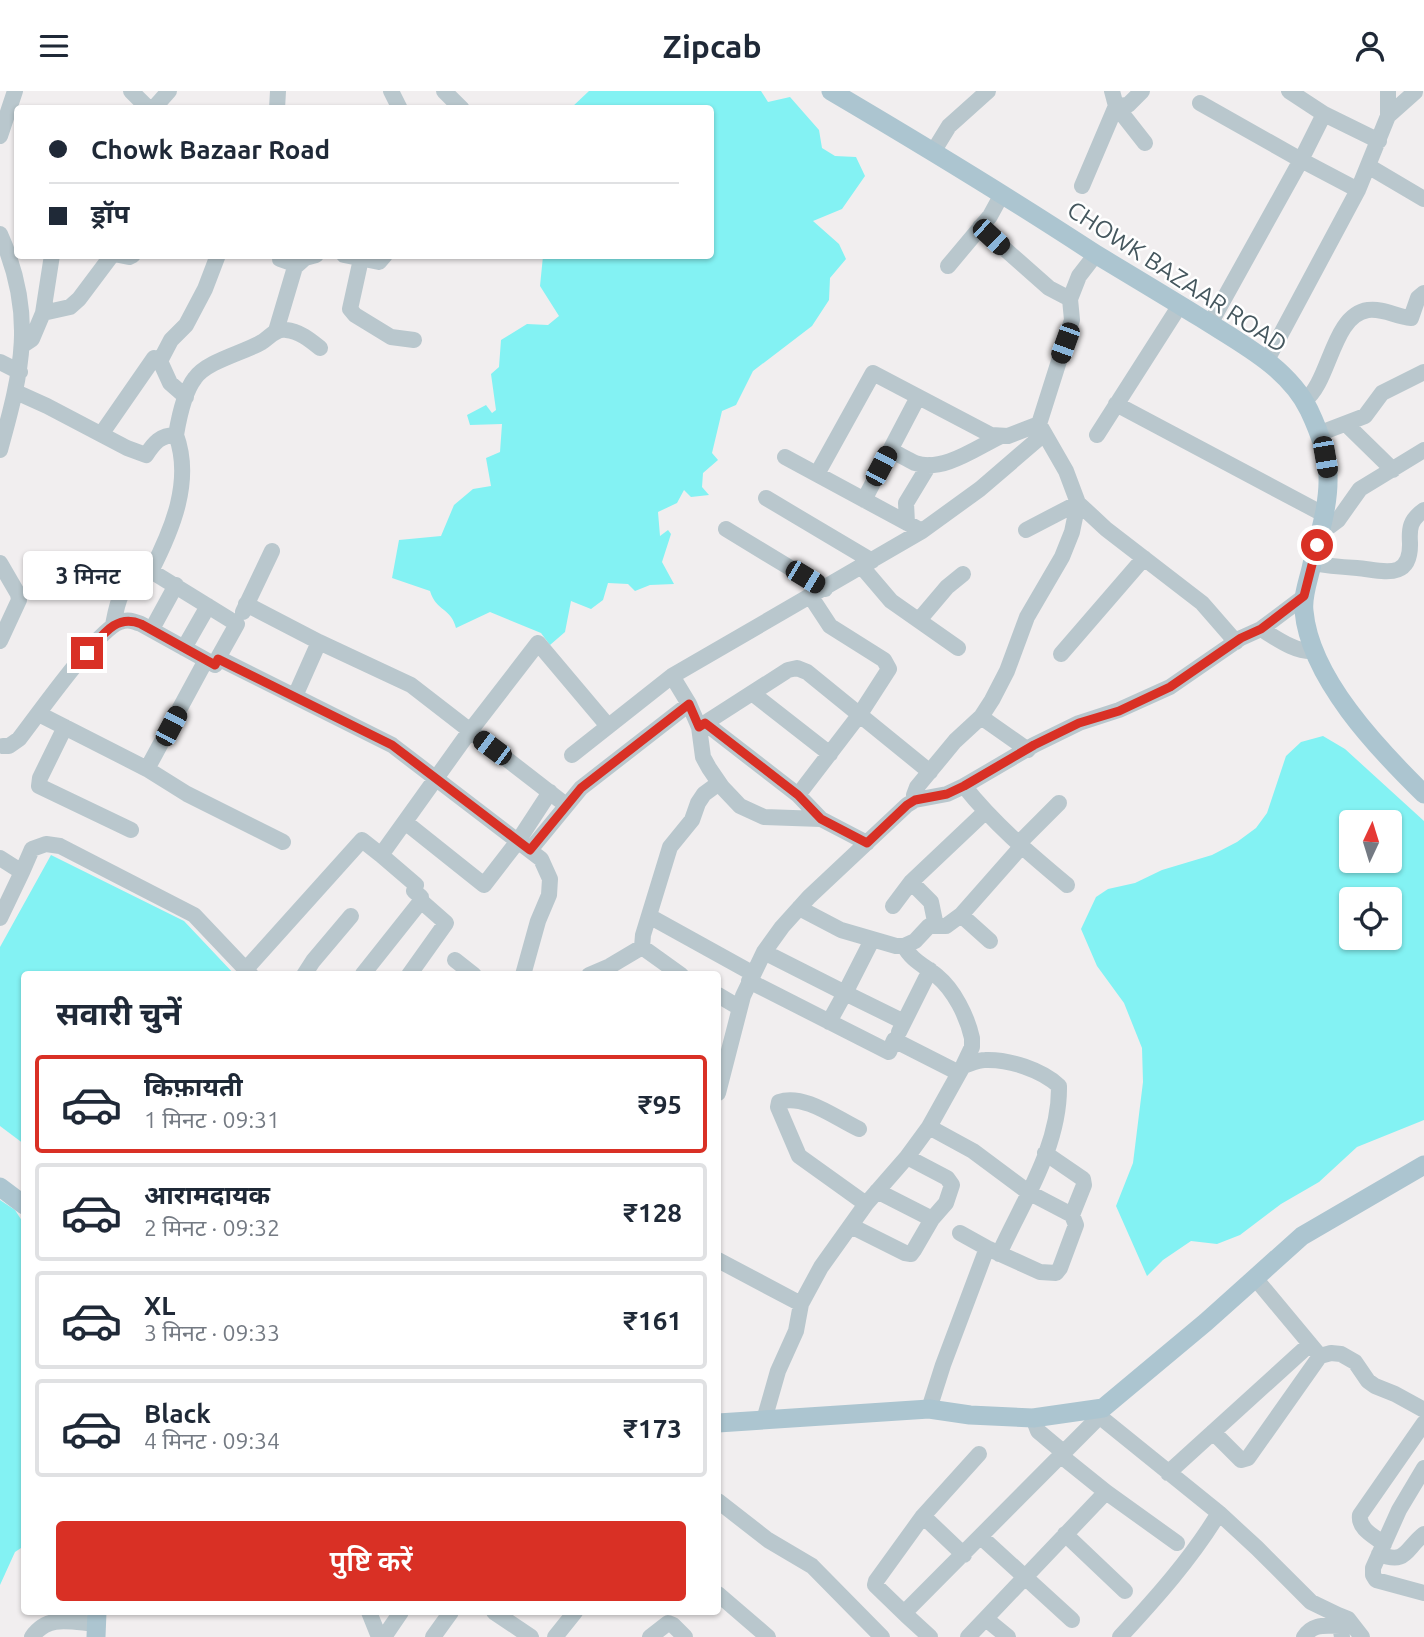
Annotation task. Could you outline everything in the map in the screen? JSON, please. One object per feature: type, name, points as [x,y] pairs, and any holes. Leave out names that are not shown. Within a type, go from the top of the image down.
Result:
[{"type":"main road","name":"CHOWK BAZAAR ROAD","points":[[831,91],[1002,194],[1267,360],[1297,389],[1318,434],[1328,475],[1322,519],[1304,603]]},
{"type":"main road","points":[[1304,603],[1314,651],[1344,705],[1424,794]]},
{"type":"main road","points":[[721,1423],[929,1409],[970,1415],[1033,1418],[1101,1412],[1302,1236],[1424,1165]]},
{"type":"main road","points":[[0,1187],[21,1203]]},
{"type":"street","points":[[0,136],[15,91]]},
{"type":"street","points":[[131,91],[147,105]]},
{"type":"street","points":[[155,105],[169,91]]},
{"type":"street","points":[[444,91],[458,105]]},
{"type":"street","points":[[933,152],[949,126],[988,91]]},
{"type":"street","points":[[1114,99],[1128,105],[1142,91]]},
{"type":"street","points":[[1289,91],[1324,114],[1379,141]]},
{"type":"street","points":[[1267,360],[1358,190],[1388,116],[1388,91]]},
{"type":"street","points":[[1388,116],[1417,93]]},
{"type":"street","points":[[1114,99],[1145,143]]},
{"type":"street","points":[[1082,186],[1114,99]]},
{"type":"street","points":[[1200,103],[1358,190]]},
{"type":"street","points":[[1210,324],[1324,114]]},
{"type":"street","points":[[1368,166],[1424,199]]},
{"type":"street","points":[[947,266],[990,216],[1002,194]]},
{"type":"street","points":[[980,227],[1042,283],[1070,299]]},
{"type":"street","points":[[0,450],[4,422],[16,393],[23,345],[19,288],[1,239]]},
{"type":"street","points":[[572,755],[672,676],[922,531],[980,489],[1042,429],[1072,320],[1070,299],[1079,276],[1096,254]]},
{"type":"street","points":[[23,345],[33,339],[43,313],[51,259]]},
{"type":"street","points":[[43,313],[70,307],[109,259]]},
{"type":"street","points":[[160,361],[171,340],[186,325],[205,289],[216,259]]},
{"type":"street","points":[[280,259],[297,265]]},
{"type":"street","points":[[276,331],[297,265],[303,259]]},
{"type":"street","points":[[382,259],[379,262],[361,259],[350,309],[355,315],[391,337],[414,340]]},
{"type":"street","points":[[1304,401],[1315,388],[1343,330],[1356,315],[1368,310],[1379,310],[1411,318],[1418,298],[1424,293]]},
{"type":"street","points":[[1097,435],[1180,305]]},
{"type":"street","points":[[113,625],[124,589],[131,581],[142,580],[151,571],[166,542],[182,479],[183,460],[176,435],[193,379],[203,369],[260,343],[276,331],[285,329],[293,332],[320,348]]},
{"type":"street","points":[[102,433],[154,358],[160,361],[170,383],[186,397]]},
{"type":"street","points":[[0,362],[20,372]]},
{"type":"street","points":[[1318,434],[1364,416],[1382,393],[1424,372]]},
{"type":"street","points":[[817,474],[873,373],[984,432],[999,437]]},
{"type":"street","points":[[16,393],[146,455],[156,441],[167,435],[176,435]]},
{"type":"street","points":[[864,500],[918,397]]},
{"type":"street","points":[[1116,404],[1322,519],[1329,526],[1338,520],[1360,489],[1424,450]]},
{"type":"street","points":[[1346,424],[1393,470]]},
{"type":"street","points":[[890,450],[917,463],[929,465],[951,460],[999,437],[1042,429]]},
{"type":"street","points":[[1042,429],[1066,471],[1078,503],[1106,529],[1202,603],[1236,642]]},
{"type":"street","points":[[785,457],[922,531]]},
{"type":"street","points":[[907,523],[906,503],[929,465]]},
{"type":"street","points":[[766,498],[867,564],[891,601],[958,648]]},
{"type":"street","points":[[1026,530],[1078,503]]},
{"type":"street","points":[[915,800],[917,787],[955,741],[981,717],[1007,671],[1027,617],[1062,557],[1072,532],[1078,503]]},
{"type":"street","points":[[1312,563],[1394,572],[1403,567],[1408,559],[1411,522],[1424,510]]},
{"type":"street","points":[[726,530],[818,593],[830,626],[887,663],[889,669],[860,714],[798,795]]},
{"type":"street","points":[[147,769],[212,659],[237,624],[272,551]]},
{"type":"street","points":[[1061,654],[1143,558]]},
{"type":"street","points":[[0,563],[19,600],[0,641]]},
{"type":"street","points":[[151,571],[237,624]]},
{"type":"street","points":[[919,619],[947,587],[963,574]]},
{"type":"street","points":[[152,629],[176,585]]},
{"type":"street","points":[[723,1050],[750,977],[782,927],[894,816],[915,800],[938,797],[964,786],[1079,723],[1119,711],[1170,687],[1236,642],[1304,603]]},
{"type":"street","points":[[246,604],[411,685],[566,805]]},
{"type":"street","points":[[184,648],[208,606]]},
{"type":"street","points":[[1,744],[9,746],[19,739],[113,625],[132,620],[184,648],[295,696],[392,745],[541,859],[550,879],[549,895],[538,921],[524,971]]},
{"type":"street","points":[[1261,629],[1284,643],[1308,652],[1314,651]]},
{"type":"street","points":[[295,696],[319,642]]},
{"type":"street","points":[[381,855],[470,731],[538,643],[607,726]]},
{"type":"street","points":[[702,725],[788,670],[797,668],[807,672],[930,772]]},
{"type":"street","points":[[672,676],[702,725],[798,795],[821,819],[867,843]]},
{"type":"street","points":[[752,693],[830,754]]},
{"type":"street","points":[[405,822],[484,885],[581,788],[689,704]]},
{"type":"street","points":[[39,714],[283,842]]},
{"type":"street","points":[[981,717],[1028,750]]},
{"type":"street","points":[[702,725],[703,757],[719,783],[740,806],[754,814],[775,818],[821,819]]},
{"type":"street","points":[[65,727],[40,778],[39,786],[131,829]]},
{"type":"street","points":[[642,947],[643,935],[670,847],[692,820],[704,794],[719,783]]},
{"type":"street","points":[[964,786],[985,812],[1067,885]]},
{"type":"street","points":[[524,845],[550,792]]},
{"type":"street","points":[[799,908],[841,930],[904,946],[915,941],[929,926],[946,926],[961,915],[1059,803]]},
{"type":"street","points":[[893,906],[911,883],[985,812]]},
{"type":"street","points":[[250,971],[362,840],[416,885],[414,891],[421,897],[421,901],[446,923],[412,971]]},
{"type":"street","points":[[0,918],[32,849],[46,844],[60,846],[194,915],[248,971]]},
{"type":"street","points":[[0,858],[22,872]]},
{"type":"street","points":[[911,883],[931,902],[936,926]]},
{"type":"street","points":[[365,971],[421,901]]},
{"type":"street","points":[[961,915],[990,941]]},
{"type":"street","points":[[307,971],[351,916]]},
{"type":"street","points":[[649,916],[829,1022],[889,1052],[930,970]]},
{"type":"street","points":[[829,1022],[872,940]]},
{"type":"street","points":[[764,1420],[778,1371],[796,1331],[801,1304],[821,1267],[866,1204],[929,1127],[972,1047],[972,1038],[951,989],[909,955],[904,946]]},
{"type":"street","points":[[598,971],[642,947]]},
{"type":"street","points":[[642,947],[675,971]]},
{"type":"street","points":[[764,952],[904,1022]]},
{"type":"street","points":[[455,960],[468,971]]},
{"type":"street","points":[[721,997],[740,1008]]},
{"type":"street","points":[[972,1038],[1002,1062]]},
{"type":"street","points":[[894,1040],[961,1069],[985,1060],[1002,1062],[1031,1068],[1048,1075],[1059,1086],[1059,1102],[1045,1153],[1028,1192],[993,1251],[943,1365],[929,1409]]},
{"type":"street","points":[[859,1129],[803,1102],[779,1102],[778,1107],[799,1156],[866,1204]]},
{"type":"street","points":[[929,1127],[973,1151],[1028,1192],[1072,1215],[1076,1225],[1056,1273],[1040,1272],[960,1233]]},
{"type":"street","points":[[1045,1153],[1083,1179],[1084,1185],[1072,1215]]},
{"type":"street","points":[[851,1226],[911,1254],[949,1197],[950,1181],[907,1157]]},
{"type":"street","points":[[877,1191],[932,1219]]},
{"type":"street","points":[[721,1262],[801,1304]]},
{"type":"street","points":[[1255,1278],[1315,1350],[1341,1355],[1355,1362],[1374,1386],[1424,1410]]},
{"type":"street","points":[[1168,1473],[1213,1432],[1315,1350]]},
{"type":"street","points":[[1213,1432],[1241,1460],[1248,1458],[1315,1350]]},
{"type":"street","points":[[906,1615],[907,1610],[964,1555],[1101,1412],[1168,1473],[1219,1513],[1298,1591],[1340,1626]]},
{"type":"street","points":[[1033,1418],[1038,1431],[1062,1454],[1106,1492],[1177,1543]]},
{"type":"street","points":[[1424,1423],[1360,1515],[1359,1521],[1392,1559],[1400,1558],[1424,1534]]},
{"type":"street","points":[[930,1637],[875,1585],[876,1581],[923,1516],[979,1454]]},
{"type":"street","points":[[1424,1468],[1399,1510],[1373,1568],[1376,1580],[1424,1593]]},
{"type":"street","points":[[968,1637],[1106,1492]]},
{"type":"street","points":[[721,1503],[768,1540],[812,1566],[882,1637]]},
{"type":"street","points":[[1120,1637],[1164,1589],[1201,1542],[1219,1513]]},
{"type":"street","points":[[923,1516],[964,1555]]},
{"type":"street","points":[[1065,1534],[1125,1591]]},
{"type":"street","points":[[981,1537],[1072,1620]]},
{"type":"street","points":[[721,1597],[768,1637]]},
{"type":"street","points":[[371,1615],[382,1637],[399,1615]]},
{"type":"street","points":[[433,1637],[449,1615]]},
{"type":"street","points":[[498,1615],[531,1637]]},
{"type":"street","points":[[555,1637],[573,1615]]},
{"type":"street","points":[[650,1637],[671,1618],[685,1637]]},
{"type":"street","points":[[986,1619],[1007,1637]]},
{"type":"street","points":[[1304,1637],[1310,1628],[1340,1626],[1348,1619],[1362,1637]]},
{"type":"street","points":[[32,1637],[39,1628],[49,1622],[96,1624]]},
{"type":"water","points":[[589,91],[761,91],[768,102],[790,97],[819,130],[822,148],[835,156],[856,157],[865,176],[842,209],[813,221],[839,244],[846,259],[830,278],[829,300],[812,326],[753,371],[736,405],[722,411],[712,453],[718,460],[703,473],[702,487],[709,495],[691,497],[684,490],[677,503],[658,512],[660,536],[668,530],[671,534],[662,562],[674,584],[650,585],[635,591],[628,584],[608,583],[603,600],[591,609],[571,601],[565,632],[550,645],[541,633],[490,612],[456,628],[454,621],[436,602],[430,591],[392,578],[399,540],[441,536],[454,505],[473,489],[491,486],[486,458],[500,452],[502,424],[470,425],[467,415],[486,405],[492,413],[496,410],[491,374],[499,367],[501,340],[527,324],[548,325],[559,316],[540,286],[543,259],[714,259],[714,105],[574,105]]},
{"type":"water","points":[[1323,736],[1345,749],[1424,821],[1424,1120],[1357,1147],[1319,1182],[1281,1204],[1240,1235],[1217,1244],[1191,1241],[1163,1260],[1147,1276],[1116,1206],[1133,1163],[1143,1082],[1142,1048],[1124,1003],[1097,966],[1081,929],[1096,897],[1108,889],[1135,883],[1162,870],[1212,855],[1256,828],[1267,813],[1286,756],[1301,742]]},
{"type":"water","points":[[51,855],[184,921],[231,971],[21,971],[21,1142],[0,1126],[0,947]]},
{"type":"water","points":[[0,1200],[15,1210],[21,1219],[21,1548],[15,1552],[0,1585]]},
{"type":"route","points":[[87,653],[113,625],[132,620],[141,624],[215,665],[218,659],[392,745],[530,850],[581,788],[689,704],[699,727],[705,723],[798,795],[821,819],[867,843],[880,828],[915,800],[947,794],[1079,723],[1119,711],[1170,687],[1241,638],[1261,629],[1304,596],[1317,545]]}]
